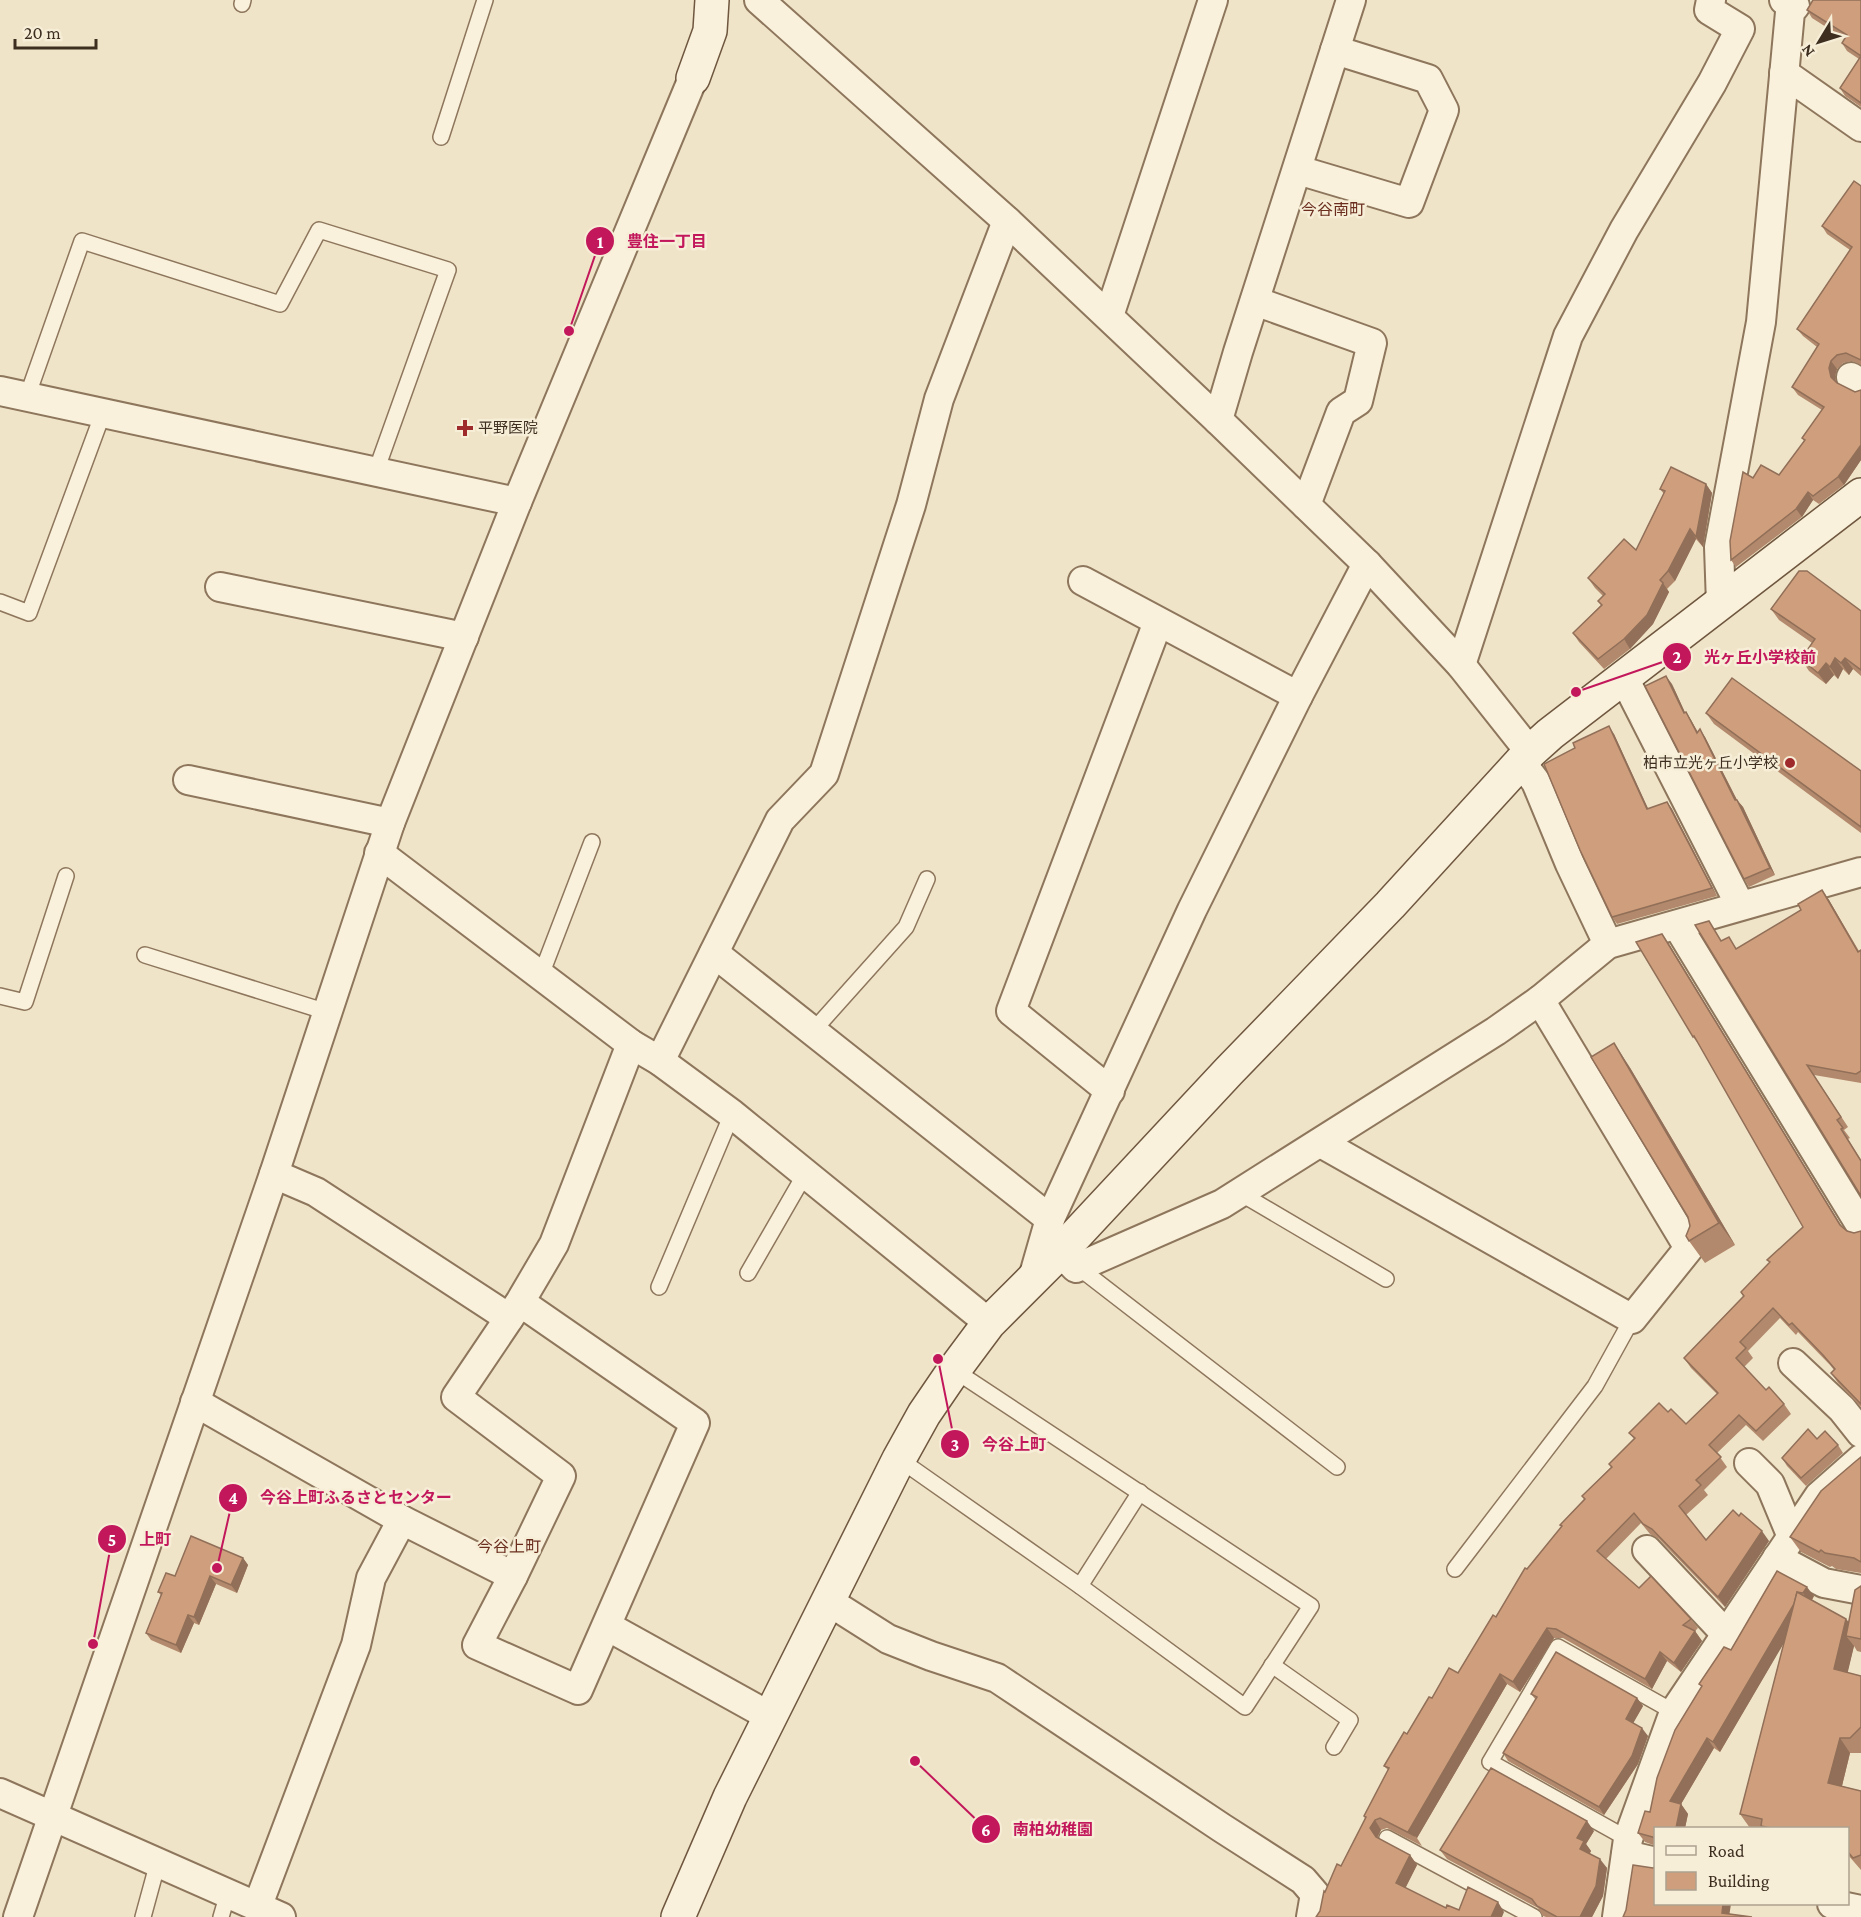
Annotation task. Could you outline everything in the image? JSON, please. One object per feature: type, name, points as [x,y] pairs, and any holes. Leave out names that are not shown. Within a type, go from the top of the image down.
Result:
[{"type":"street","points":[[18,1917],[274,1174],[379,853],[517,502],[693,78],[710,31],[712,0]]},
{"type":"street","points":[[759,0],[1007,221],[1109,316],[1367,564],[1461,665],[1525,757],[1570,864],[1608,944]]},
{"type":"street","points":[[1109,316],[1213,0]]},
{"type":"street","points":[[1218,420],[1351,0]]},
{"type":"street","points":[[1461,665],[1568,336],[1624,230],[1712,83],[1740,29],[1709,10],[1711,0]]},
{"type":"street","points":[[1721,604],[1719,547],[1761,322],[1790,12],[1795,6],[1784,0]]},
{"type":"street","points":[[1298,170],[1409,203],[1444,110],[1428,79],[1335,50]]},
{"type":"street","points":[[1785,73],[1861,127]]},
{"type":"street","points":[[660,1061],[780,819],[824,774],[911,505],[939,399],[1007,221]]},
{"type":"street","points":[[1255,301],[1372,343],[1358,401],[1341,412],[1306,504]]},
{"type":"street","points":[[14,394],[517,502]]},
{"type":"street","points":[[1069,1260],[1229,1071],[1390,905],[1525,757],[1550,734],[1861,495]]},
{"type":"street","points":[[1033,1279],[1050,1219],[1192,910],[1298,696],[1367,564]]},
{"type":"street","points":[[1083,581],[1298,696]]},
{"type":"street","points":[[220,587],[464,637]]},
{"type":"street","points":[[1110,1091],[1011,1011],[1158,622]]},
{"type":"street","points":[[1624,678],[1740,905]]},
{"type":"street","points":[[188,780],[390,823]]},
{"type":"street","points":[[379,853],[631,1044],[660,1061],[732,1114],[989,1323]]},
{"type":"street","points":[[678,1917],[730,1797],[924,1414],[989,1323],[1033,1279],[1069,1260],[1222,1204],[1496,1031],[1608,944],[1740,905],[1858,879]]},
{"type":"street","points":[[1677,925],[1861,1226]]},
{"type":"street","points":[[714,953],[1050,1219]]},
{"type":"street","points":[[1321,1143],[1632,1319],[1689,1248],[1540,999]]},
{"type":"street","points":[[274,1174],[316,1192],[515,1310],[694,1423],[578,1690],[477,1645],[561,1476],[456,1397],[515,1310],[554,1244],[631,1044]]},
{"type":"street","points":[[1793,1363],[1842,1409],[1861,1433]]},
{"type":"street","points":[[195,1402],[402,1520],[513,1576]]},
{"type":"street","points":[[1617,1917],[1627,1847],[1674,1712],[1819,1496],[1861,1459]]},
{"type":"street","points":[[1749,1463],[1770,1484],[1784,1547],[1824,1583],[1861,1590]]},
{"type":"street","points":[[0,1793],[158,1862],[224,1905],[269,1911],[356,1645],[371,1578],[402,1520]]},
{"type":"street","points":[[1647,1550],[1726,1634]]},
{"type":"street","points":[[828,1601],[888,1639],[997,1678],[1303,1880],[1315,1894],[1311,1917]]},
{"type":"street","points":[[607,1626],[771,1717]]},
{"type":"street","points":[[1627,1847],[1654,1861]]},
{"type":"street","points":[[1837,1905],[1861,1910]]},
{"type":"lane","points":[[441,137],[484,0]]},
{"type":"lane","points":[[14,394],[82,241],[280,304],[318,230],[448,270],[376,471]]},
{"type":"lane","points":[[0,602],[29,613],[103,413]]},
{"type":"lane","points":[[541,975],[592,842]]},
{"type":"lane","points":[[0,996],[25,1002],[66,876]]},
{"type":"lane","points":[[813,1031],[906,927],[927,879]]},
{"type":"lane","points":[[145,955],[327,1012]]},
{"type":"lane","points":[[659,1287],[732,1114]]},
{"type":"lane","points":[[748,1273],[805,1174]]},
{"type":"lane","points":[[1240,1193],[1386,1279]]},
{"type":"lane","points":[[1069,1260],[1337,1467]]},
{"type":"lane","points":[[1455,1569],[1595,1386],[1632,1319]]},
{"type":"lane","points":[[899,1460],[1080,1586],[1245,1707],[1311,1606],[954,1370]]},
{"type":"lane","points":[[1080,1586],[1140,1492]]},
{"type":"lane","points":[[1627,1847],[1490,1762],[1558,1647],[1674,1712]]},
{"type":"lane","points":[[1272,1665],[1350,1720],[1334,1746]]},
{"type":"lane","points":[[1387,1838],[1534,1917]]},
{"type":"lane","points":[[143,1917],[158,1862]]},
{"type":"building","points":[[1813,0],[1861,0],[1861,56],[1842,43],[1847,35],[1807,10]]},
{"type":"building","points":[[1861,56],[1861,103],[1840,88]]},
{"type":"building","points":[[1854,181],[1861,186],[1861,360],[1846,353],[1837,355],[1831,361],[1829,368],[1831,377],[1837,383],[1855,392],[1861,390],[1861,445],[1838,477],[1813,496],[1808,492],[1796,509],[1731,560],[1730,541],[1743,472],[1753,478],[1761,465],[1779,475],[1805,440],[1802,438],[1824,407],[1792,387],[1819,344],[1797,329],[1852,247],[1822,226]]},
{"type":"building","points":[[1671,467],[1706,484],[1696,537],[1690,529],[1668,571],[1660,580],[1663,583],[1647,615],[1624,639],[1598,659],[1573,633],[1602,605],[1598,601],[1605,594],[1588,578],[1624,539],[1636,550],[1665,491],[1660,489]]},
{"type":"building","points":[[1799,571],[1807,571],[1861,611],[1861,670],[1845,658],[1841,663],[1835,658],[1830,667],[1826,663],[1818,673],[1801,659],[1815,639],[1771,609]]},
{"type":"building","points":[[1666,676],[1684,713],[1686,712],[1697,733],[1700,729],[1770,868],[1744,879],[1645,686]]},
{"type":"building","points":[[1732,678],[1861,771],[1861,827],[1706,713]]},
{"type":"building","points":[[1609,726],[1647,809],[1667,802],[1712,888],[1612,917],[1580,850],[1544,764],[1575,748],[1573,743]]},
{"type":"building","points":[[1822,890],[1858,952],[1861,950],[1861,1071],[1856,1074],[1807,1065],[1841,1117],[1837,1120],[1843,1128],[1841,1129],[1861,1161],[1861,1196],[1695,925],[1709,921],[1721,941],[1729,937],[1736,949],[1801,910],[1798,904]]},
{"type":"building","points":[[1662,934],[1840,1225],[1854,1233],[1861,1231],[1861,1404],[1831,1373],[1835,1369],[1823,1355],[1792,1323],[1789,1325],[1773,1308],[1740,1342],[1746,1348],[1736,1358],[1766,1390],[1769,1387],[1784,1404],[1756,1431],[1739,1415],[1709,1445],[1721,1457],[1696,1480],[1701,1485],[1679,1506],[1706,1540],[1733,1510],[1739,1516],[1741,1513],[1762,1531],[1718,1597],[1634,1513],[1597,1551],[1639,1588],[1651,1576],[1691,1619],[1683,1625],[1695,1631],[1674,1663],[1660,1652],[1645,1679],[1556,1629],[1547,1628],[1513,1682],[1500,1674],[1408,1832],[1415,1836],[1380,1818],[1375,1820],[1370,1828],[1376,1837],[1410,1855],[1396,1883],[1446,1908],[1447,1905],[1459,1910],[1468,1887],[1498,1902],[1491,1917],[1316,1917],[1320,1911],[1324,1891],[1337,1864],[1341,1866],[1389,1768],[1384,1766],[1404,1732],[1407,1734],[1429,1697],[1432,1698],[1449,1668],[1458,1673],[1493,1615],[1496,1617],[1525,1568],[1527,1569],[1562,1526],[1560,1525],[1585,1499],[1582,1496],[1612,1467],[1609,1464],[1635,1438],[1629,1433],[1659,1403],[1668,1412],[1671,1409],[1686,1424],[1718,1393],[1684,1358],[1744,1296],[1741,1292],[1770,1262],[1767,1260],[1803,1227],[1694,1036],[1636,942]]},
{"type":"building","points":[[1614,1043],[1719,1223],[1689,1241],[1686,1236],[1690,1226],[1688,1217],[1591,1057]]},
{"type":"building","points":[[1808,1429],[1817,1439],[1825,1431],[1838,1445],[1801,1478],[1782,1458]]},
{"type":"building","points":[[1861,1457],[1861,1562],[1854,1558],[1825,1553],[1821,1550],[1819,1552],[1790,1537],[1821,1491]]},
{"type":"building","points":[[191,1536],[243,1558],[231,1585],[210,1576],[194,1617],[188,1615],[176,1645],[146,1633],[162,1593],[158,1592],[166,1573],[175,1576]]},
{"type":"building","points":[[1777,1571],[1807,1587],[1803,1593],[1797,1592],[1794,1604],[1713,1742],[1707,1738],[1670,1801],[1681,1804],[1676,1827],[1654,1827],[1654,1837],[1638,1833],[1645,1811],[1650,1812],[1657,1778],[1675,1730],[1702,1686],[1699,1684],[1724,1647],[1731,1650]]},
{"type":"building","points":[[1861,1586],[1861,1639],[1846,1636],[1855,1590]]},
{"type":"building","points":[[1797,1592],[1846,1619],[1834,1669],[1861,1676],[1861,1727],[1850,1738],[1840,1738],[1828,1783],[1861,1791],[1861,1855],[1853,1858],[1849,1853],[1849,1827],[1766,1827],[1761,1826],[1762,1819],[1740,1814]]},
{"type":"building","points":[[1556,1652],[1637,1698],[1626,1719],[1642,1728],[1632,1756],[1599,1807],[1503,1753],[1537,1697],[1531,1694]]},
{"type":"building","points":[[1491,1768],[1587,1821],[1577,1838],[1584,1841],[1580,1849],[1600,1859],[1596,1886],[1580,1917],[1557,1917],[1537,1906],[1532,1899],[1440,1850]]},
{"type":"building","points":[[1633,1865],[1654,1868],[1654,1905],[1723,1905],[1722,1913],[1752,1917],[1623,1917]]},
{"type":"place","name":"豊住一丁目","points":[[569,331]]},
{"type":"place","name":"平野医院","points":[[465,428]]},
{"type":"place","name":"光ヶ丘小学校前","points":[[1576,692]]},
{"type":"place","name":"柏市立光ヶ丘小学校","points":[[1790,763]]},
{"type":"place","name":"今谷上町","points":[[938,1359]]},
{"type":"place","name":"今谷上町ふるさとセンター","points":[[217,1568]]},
{"type":"place","name":"上町","points":[[93,1644]]},
{"type":"place","name":"南柏幼稚園","points":[[915,1761]]},
{"type":"district","name":"今谷南町","points":[[1333,209]]},
{"type":"district","name":"今谷上町","points":[[509,1546]]}]
